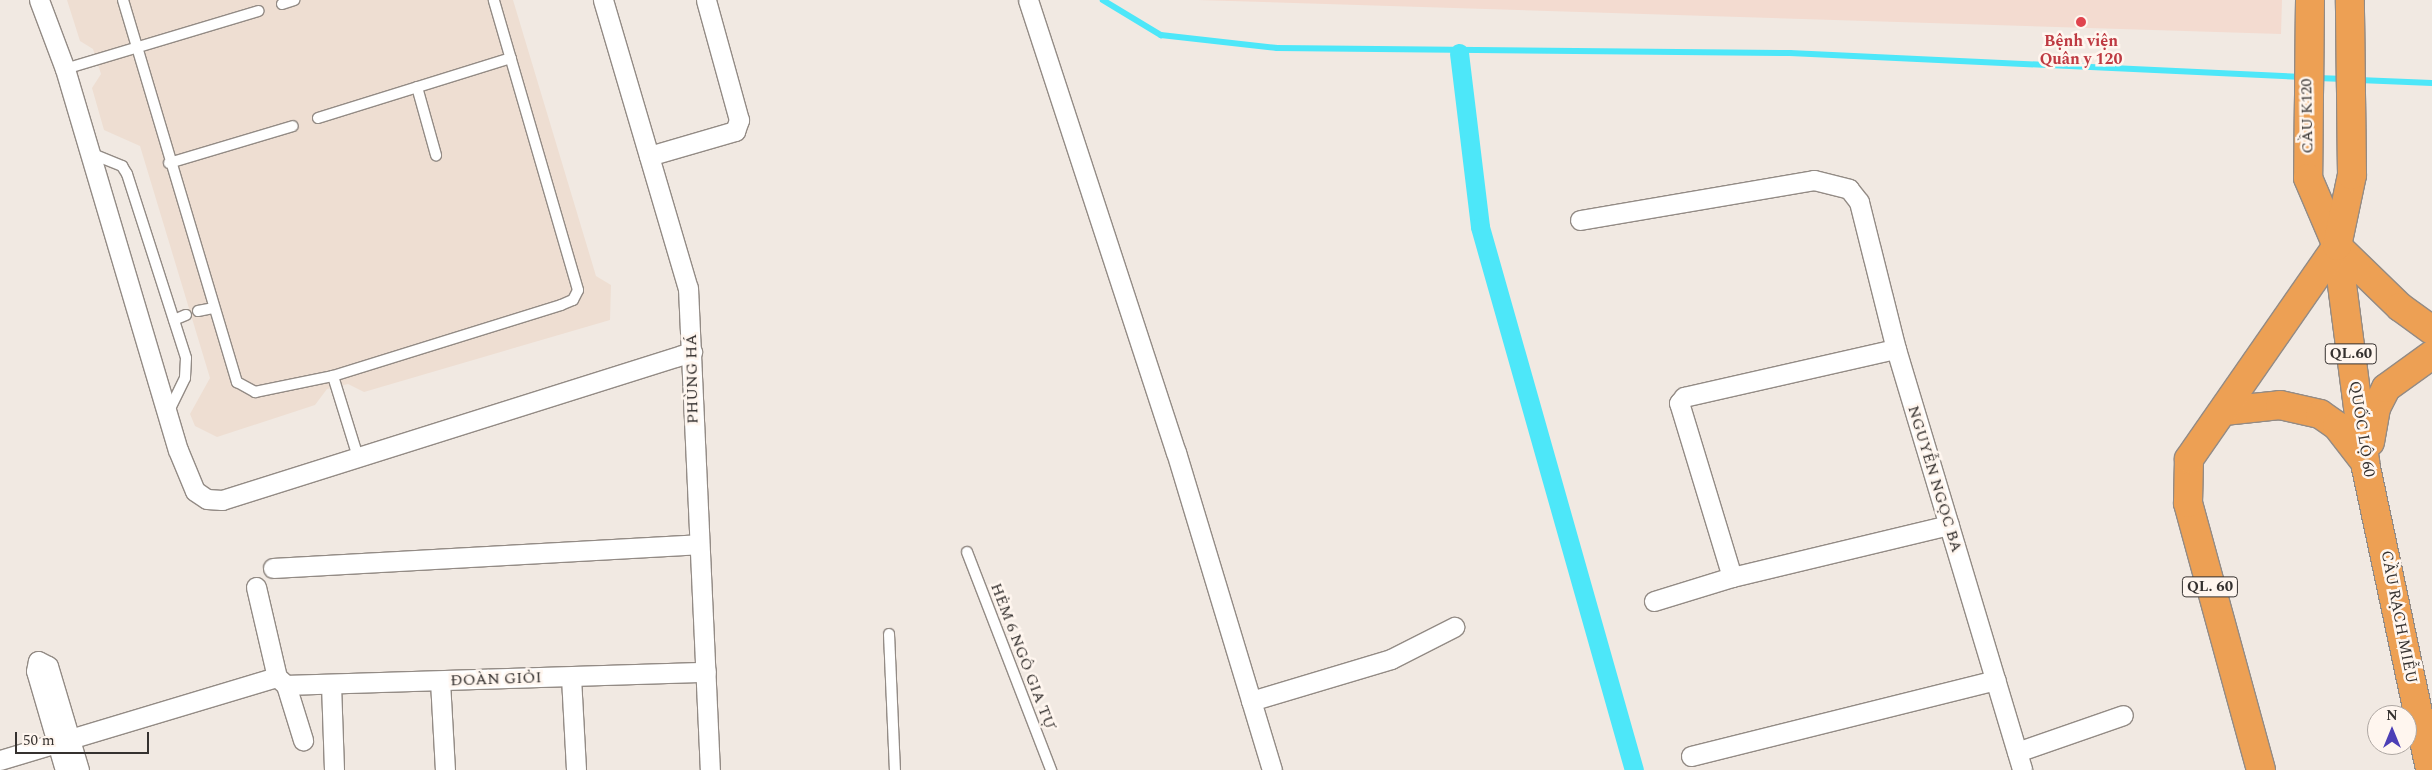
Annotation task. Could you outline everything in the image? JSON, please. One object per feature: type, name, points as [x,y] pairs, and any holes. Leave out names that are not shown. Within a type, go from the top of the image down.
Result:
[{"type":"highway","name":"CẦU K120","points":[[2310,0],[2306,55],[2308,178],[2337,246]]},
{"type":"highway","name":"QL.60","points":[[2337,246],[2352,175],[2350,0]]},
{"type":"highway","points":[[2337,246],[2400,307],[2432,330]]},
{"type":"highway","name":"QL. 60","points":[[2261,770],[2188,503],[2189,458],[2337,246]]},
{"type":"highway","name":"QUỐC LỘ 60","points":[[2337,246],[2365,463],[2380,523]]},
{"type":"highway","points":[[2365,463],[2376,408],[2386,388],[2432,355]]},
{"type":"highway","points":[[2224,410],[2280,405],[2320,414],[2337,426],[2365,463]]},
{"type":"highway","name":"CẦU RẠCH MIỄU","points":[[2380,523],[2430,770]]},
{"type":"street","points":[[39,0],[65,69],[167,414],[189,480],[195,491],[207,498],[222,500],[692,352]]},
{"type":"street","name":"PHÙNG HÁ","points":[[603,0],[688,288],[692,352],[697,544],[706,672],[710,770]]},
{"type":"street","points":[[649,156],[734,131],[739,120],[706,0]]},
{"type":"street","points":[[1028,0],[1176,452],[1259,698],[1272,770]]},
{"type":"street","name":"NGUYỄN NGỌC BA","points":[[1580,220],[1814,180],[1849,189],[1859,202],[1896,349],[2019,761]]},
{"type":"street","points":[[1732,577],[1679,402],[1684,398],[1896,349]]},
{"type":"street","points":[[1654,601],[1732,577],[1949,525]]},
{"type":"street","points":[[273,568],[697,544]]},
{"type":"street","points":[[256,587],[282,681],[303,740]]},
{"type":"street","points":[[1259,698],[1398,656],[1454,627]]},
{"type":"street","points":[[1259,698],[1279,683],[1359,659]]},
{"type":"street","name":"ĐOÀN GIỎI","points":[[0,760],[64,740],[282,681],[330,684],[706,672]]},
{"type":"street","points":[[571,677],[576,770]]},
{"type":"street","points":[[1691,756],[1996,680]]},
{"type":"street","points":[[440,681],[445,770]]},
{"type":"street","points":[[330,684],[334,770]]},
{"type":"street","points":[[2019,761],[2123,715]]},
{"type":"street","points":[[64,740],[65,770]]},
{"type":"street","points":[[64,740],[79,770]]},
{"type":"lane","points":[[123,0],[135,48],[232,373],[244,390],[255,392],[333,376],[573,300],[578,280],[494,0]]},
{"type":"lane","points":[[282,4],[294,0]]},
{"type":"lane","points":[[65,69],[258,11]]},
{"type":"lane","points":[[318,118],[511,58]]},
{"type":"lane","points":[[417,87],[436,155]]},
{"type":"lane","points":[[169,162],[293,126]]},
{"type":"lane","points":[[90,153],[122,166],[127,174],[174,320],[187,366],[167,414]]},
{"type":"lane","points":[[198,311],[213,308]]},
{"type":"lane","points":[[174,320],[186,315]]},
{"type":"lane","points":[[333,376],[358,457]]},
{"type":"lane","name":"HẺM 6 NGÔ GIA TỰ","points":[[967,552],[1051,770]]},
{"type":"lane","points":[[889,634],[895,770]]},
{"type":"shaded area","points":[[67,0],[513,0],[596,276],[611,285],[610,320],[364,392],[348,384],[327,389],[315,405],[217,437],[195,426],[190,414],[210,378],[140,146],[104,130],[92,88],[101,74],[93,49],[80,41]]},
{"type":"shaded area","name":"Bệnh viện Quân y 120","points":[[1198,0],[2282,0],[2281,34]]},
{"type":"waterway","points":[[1103,0],[1161,35],[1277,48],[1790,53],[2302,77]]},
{"type":"waterway","points":[[1459,53],[1480,227],[1634,770]]},
{"type":"waterway","points":[[2317,78],[2345,79]]},
{"type":"waterway","points":[[2359,80],[2432,83]]},
{"type":"place","name":"Bệnh viện Quân y 120","points":[[2081,22]]}]
